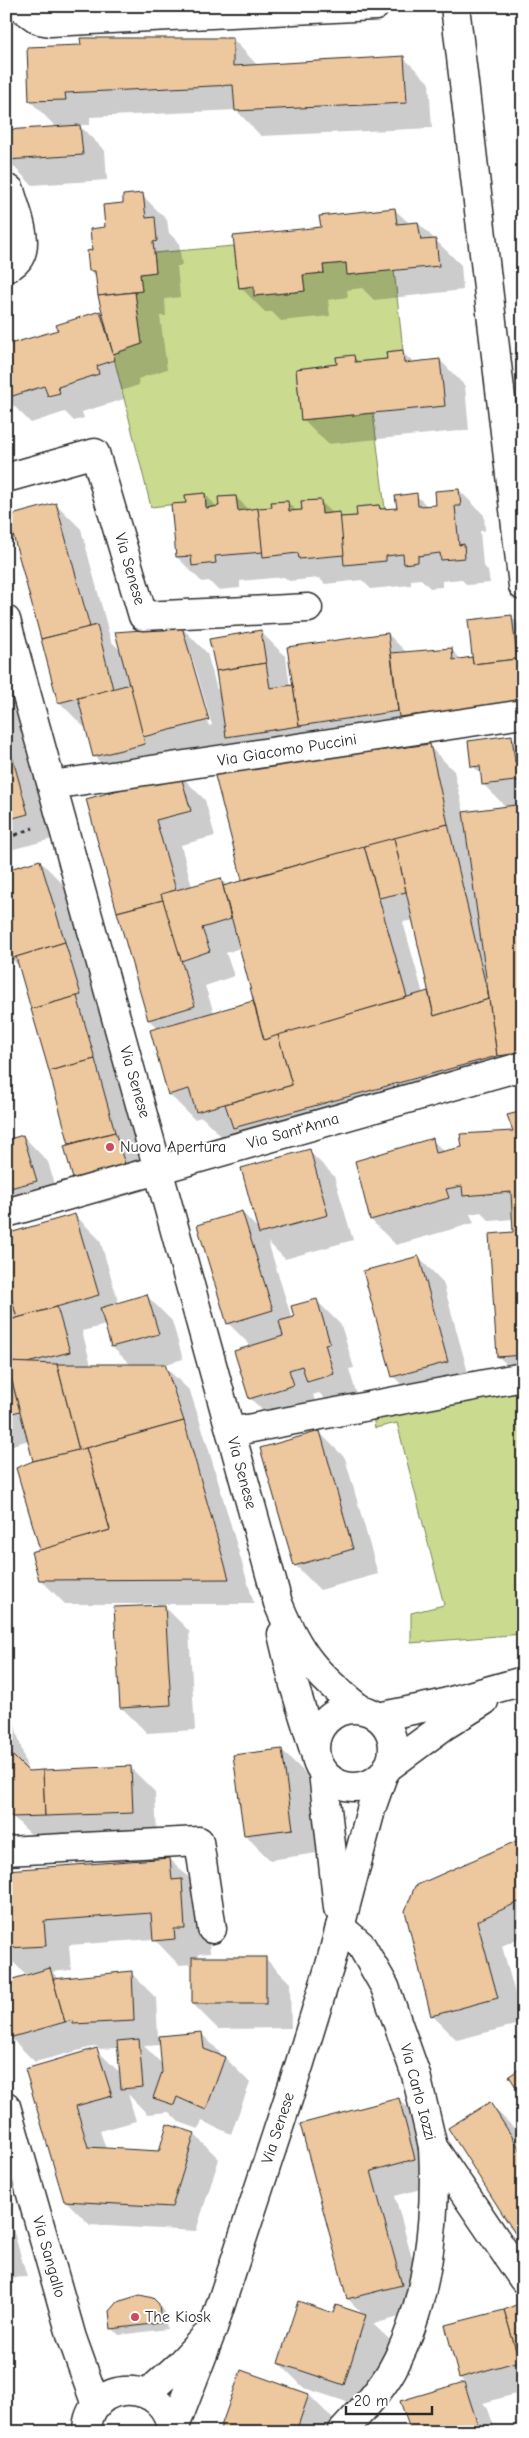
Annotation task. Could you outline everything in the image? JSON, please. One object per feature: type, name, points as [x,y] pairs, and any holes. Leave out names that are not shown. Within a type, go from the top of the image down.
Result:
[{"type":"street","points":[[19,6],[39,20],[50,22],[375,6]]},
{"type":"street","points":[[455,6],[523,586]]},
{"type":"street","points":[[6,268],[19,260],[24,246],[10,190]]},
{"type":"street","name":"Via Senese","points":[[6,478],[96,453],[143,616],[308,608]]},
{"type":"street","name":"Via Senese","points":[[6,620],[160,1169],[278,1603],[287,1659],[319,1762],[340,1927]]},
{"type":"street","name":"Via Giacomo Puccini","points":[[52,785],[523,714]]},
{"type":"street","name":"Via Sant'Anna","points":[[6,1213],[523,1066]]},
{"type":"street","points":[[231,1432],[523,1376]]},
{"type":"street","name":"Via Senese","points":[[278,1603],[292,1635],[312,1667],[332,1687],[369,1713]]},
{"type":"street","points":[[514,1685],[444,1726],[372,1783],[360,1787],[346,1787],[333,1782],[319,1762],[315,1738],[328,1718],[343,1710],[369,1713],[514,1685]]},
{"type":"street","points":[[369,1713],[386,1725],[393,1746],[385,1772]]},
{"type":"street","name":"Via Senese","points":[[172,2432],[213,2328],[312,2023],[372,1806],[385,1772]]},
{"type":"street","points":[[6,1851],[199,1841],[212,1929]]},
{"type":"street","name":"Via Carlo Iozzi","points":[[340,1927],[361,1945],[385,1987],[416,2075],[433,2147],[523,2279]]},
{"type":"street","name":"Via Sangallo","points":[[6,2106],[72,2338],[96,2405]]},
{"type":"street","points":[[342,2432],[374,2396],[392,2371],[410,2327],[428,2260],[432,2232],[435,2199],[433,2147]]},
{"type":"street","name":"Via Senese","points":[[172,2432],[166,2411],[158,2401],[146,2394],[184,2360],[213,2328]]},
{"type":"street","points":[[87,2432],[90,2415],[96,2405],[107,2396],[120,2391],[133,2390],[146,2394]]},
{"type":"green space","points":[[234,246],[239,288],[254,286],[255,296],[305,291],[303,275],[324,273],[323,265],[346,263],[348,275],[394,270],[403,350],[386,352],[387,359],[355,362],[354,356],[336,357],[337,364],[296,369],[301,420],[373,413],[385,509],[380,509],[379,505],[357,507],[357,516],[340,517],[339,512],[322,514],[320,500],[302,501],[302,510],[289,511],[287,501],[272,502],[272,507],[238,511],[236,496],[219,497],[219,506],[206,508],[205,493],[185,495],[186,503],[151,507],[113,354],[142,344],[135,292],[142,291],[140,274],[156,272],[154,253]]},
{"type":"green space","points":[[523,1386],[523,1634],[411,1643],[411,1613],[444,1605],[397,1423],[375,1428],[372,1411]]},
{"type":"building","points":[[80,38],[233,38],[233,66],[404,56],[407,103],[235,111],[233,85],[65,93],[66,100],[29,101],[27,47],[81,45]]},
{"type":"building","points":[[80,125],[83,155],[6,160],[6,130]]},
{"type":"building","points":[[143,193],[146,218],[155,217],[157,241],[153,242],[156,272],[140,274],[142,291],[98,296],[95,271],[89,271],[87,251],[92,250],[90,229],[105,227],[103,205],[123,203],[123,195]]},
{"type":"building","points":[[395,208],[397,224],[418,222],[421,240],[436,239],[439,266],[347,275],[346,263],[323,265],[324,273],[303,275],[305,291],[254,296],[254,286],[239,288],[233,236],[321,227],[319,216]]},
{"type":"building","points":[[135,292],[142,344],[113,354],[98,296]]},
{"type":"building","points":[[100,311],[115,360],[97,366],[99,374],[58,387],[60,393],[48,396],[44,386],[6,398],[6,345],[58,330],[56,325]]},
{"type":"building","points":[[403,350],[404,363],[440,359],[445,406],[301,420],[296,369],[337,364],[336,357],[354,355],[355,362],[387,359],[386,352]]},
{"type":"building","points":[[459,489],[461,506],[455,506],[459,545],[464,544],[465,558],[441,560],[440,553],[418,556],[418,562],[404,564],[403,554],[386,556],[386,561],[344,565],[340,517],[357,516],[356,507],[379,505],[380,509],[397,508],[395,496],[417,493],[418,506],[436,505],[435,491]]},
{"type":"building","points":[[205,493],[206,508],[219,506],[218,497],[236,496],[238,511],[258,508],[263,552],[215,556],[216,563],[192,566],[191,556],[176,557],[171,504],[186,503],[185,495]]},
{"type":"building","points":[[321,500],[322,514],[340,512],[344,555],[299,559],[298,553],[263,557],[258,508],[272,507],[271,502],[288,501],[289,511],[302,510],[301,501]]},
{"type":"building","points":[[56,503],[90,627],[41,639],[8,516]]},
{"type":"building","points":[[512,615],[517,659],[473,664],[468,620]]},
{"type":"building","points":[[97,625],[113,689],[58,703],[41,639]]},
{"type":"building","points":[[182,627],[209,720],[143,737],[115,632]]},
{"type":"building","points":[[261,630],[266,663],[216,671],[209,639]]},
{"type":"building","points":[[388,633],[398,711],[299,726],[287,647]]},
{"type":"building","points":[[452,648],[453,660],[472,657],[473,664],[517,659],[522,702],[399,717],[391,653]]},
{"type":"building","points":[[266,663],[270,688],[293,685],[299,726],[226,737],[216,671]]},
{"type":"building","points":[[130,684],[145,744],[93,757],[78,698]]},
{"type":"building","points":[[6,734],[28,814],[6,820]]},
{"type":"building","points":[[512,735],[515,762],[523,760],[523,780],[482,785],[480,766],[471,767],[468,741]]},
{"type":"building","points":[[430,744],[448,824],[242,880],[214,772]]},
{"type":"building","points":[[180,773],[191,811],[156,820],[176,890],[161,894],[163,900],[117,912],[86,799]]},
{"type":"building","points":[[523,804],[523,1053],[497,1056],[463,812]]},
{"type":"building","points":[[448,824],[489,999],[434,1016],[394,838]]},
{"type":"building","points":[[394,838],[406,892],[379,898],[364,846]]},
{"type":"building","points":[[364,846],[407,997],[264,1040],[223,886]]},
{"type":"building","points":[[40,860],[65,942],[10,959],[6,947],[6,870]]},
{"type":"building","points":[[221,878],[231,919],[202,928],[210,951],[181,961],[161,894]]},
{"type":"building","points":[[163,900],[195,1006],[148,1020],[117,912]]},
{"type":"building","points":[[65,942],[81,995],[31,1009],[16,957]]},
{"type":"building","points":[[428,991],[434,1016],[489,999],[497,1056],[233,1128],[225,1104],[292,1085],[278,1035]]},
{"type":"building","points":[[77,996],[95,1059],[49,1071],[31,1009]]},
{"type":"building","points":[[253,1001],[264,1040],[278,1035],[292,1085],[196,1112],[189,1089],[168,1095],[150,1030]]},
{"type":"building","points":[[95,1059],[115,1132],[69,1144],[49,1071]]},
{"type":"building","points":[[523,1111],[523,1355],[497,1357],[489,1234],[513,1232],[511,1192],[463,1196],[462,1186],[446,1189],[449,1198],[370,1220],[355,1161],[433,1138],[436,1153],[462,1147],[460,1134],[513,1131],[507,1115]]},
{"type":"building","points":[[115,1132],[125,1164],[73,1179],[64,1146]]},
{"type":"building","points":[[23,1135],[37,1181],[6,1189],[6,1140]]},
{"type":"building","points":[[310,1149],[328,1215],[259,1234],[241,1168]]},
{"type":"building","points":[[242,1211],[273,1310],[227,1324],[197,1225]]},
{"type":"building","points":[[75,1214],[99,1295],[17,1318],[6,1281],[6,1234]]},
{"type":"building","points":[[419,1256],[448,1362],[392,1377],[363,1271]]},
{"type":"building","points":[[6,1281],[17,1318],[6,1321]]},
{"type":"building","points":[[147,1294],[159,1334],[111,1347],[100,1308]]},
{"type":"building","points":[[317,1299],[330,1343],[325,1344],[334,1374],[307,1382],[302,1366],[289,1370],[294,1385],[249,1399],[234,1351],[283,1336],[279,1321],[294,1317],[291,1306]]},
{"type":"building","points":[[57,1307],[70,1352],[27,1363],[7,1362],[6,1321]]},
{"type":"building","points":[[6,1359],[20,1411],[6,1415]]},
{"type":"building","points":[[7,1362],[57,1364],[79,1450],[33,1461]]},
{"type":"building","points":[[57,1364],[165,1364],[184,1421],[79,1450]]},
{"type":"building","points":[[184,1421],[229,1579],[39,1580],[31,1552],[110,1530],[86,1448]]},
{"type":"building","points":[[320,1431],[353,1549],[294,1566],[260,1448]]},
{"type":"building","points":[[86,1448],[110,1530],[40,1550],[16,1468],[33,1461]]},
{"type":"building","points":[[165,1605],[171,1705],[120,1708],[114,1607]]},
{"type":"building","points":[[6,1749],[28,1771],[43,1770],[45,1816],[12,1817],[6,1812]]},
{"type":"building","points":[[282,1749],[293,1829],[244,1835],[233,1755]]},
{"type":"building","points":[[131,1766],[133,1813],[45,1816],[43,1770]]},
{"type":"building","points":[[523,1838],[523,1900],[477,1921],[498,1998],[431,2016],[405,1911],[415,1886]]},
{"type":"building","points":[[170,1858],[172,1880],[182,1879],[185,1929],[174,1929],[175,1939],[153,1941],[151,1913],[44,1921],[46,1946],[6,1948],[6,1870]]},
{"type":"building","points":[[192,1957],[266,1957],[266,2004],[192,2004]]},
{"type":"building","points":[[50,1968],[65,2022],[9,2038],[6,2027],[6,1981]]},
{"type":"building","points":[[132,1971],[134,2021],[73,2024],[73,2020],[65,2022],[53,1979]]},
{"type":"building","points":[[202,2032],[204,2049],[225,2057],[206,2110],[177,2097],[174,2105],[153,2098],[162,2072],[159,2036]]},
{"type":"building","points":[[139,2039],[143,2087],[121,2089],[117,2041]]},
{"type":"building","points":[[97,2048],[112,2096],[76,2106],[88,2147],[159,2151],[167,2124],[195,2133],[172,2207],[64,2201],[25,2069]]},
{"type":"building","points":[[523,2067],[523,2098],[509,2076]]},
{"type":"building","points":[[399,2098],[415,2159],[371,2171],[402,2285],[347,2299],[300,2124]]},
{"type":"building","points":[[490,2102],[523,2154],[523,2246],[448,2128]]},
{"type":"building","name":"The Kiosk","points":[[140,2295],[153,2298],[159,2304],[161,2323],[111,2329],[109,2311],[117,2302]]},
{"type":"building","points":[[298,2301],[333,2313],[336,2305],[366,2315],[344,2385],[278,2363]]},
{"type":"building","points":[[518,2304],[523,2311],[521,2368],[504,2310]]},
{"type":"building","points":[[504,2310],[519,2361],[459,2378],[445,2325]]},
{"type":"building","points":[[241,2370],[309,2394],[296,2432],[219,2432]]},
{"type":"building","points":[[464,2382],[480,2432],[411,2432],[400,2401]]},
{"type":"place","name":"Nuova Apertura","points":[[110,1147]]},
{"type":"place","name":"The Kiosk","points":[[135,2317]]}]
